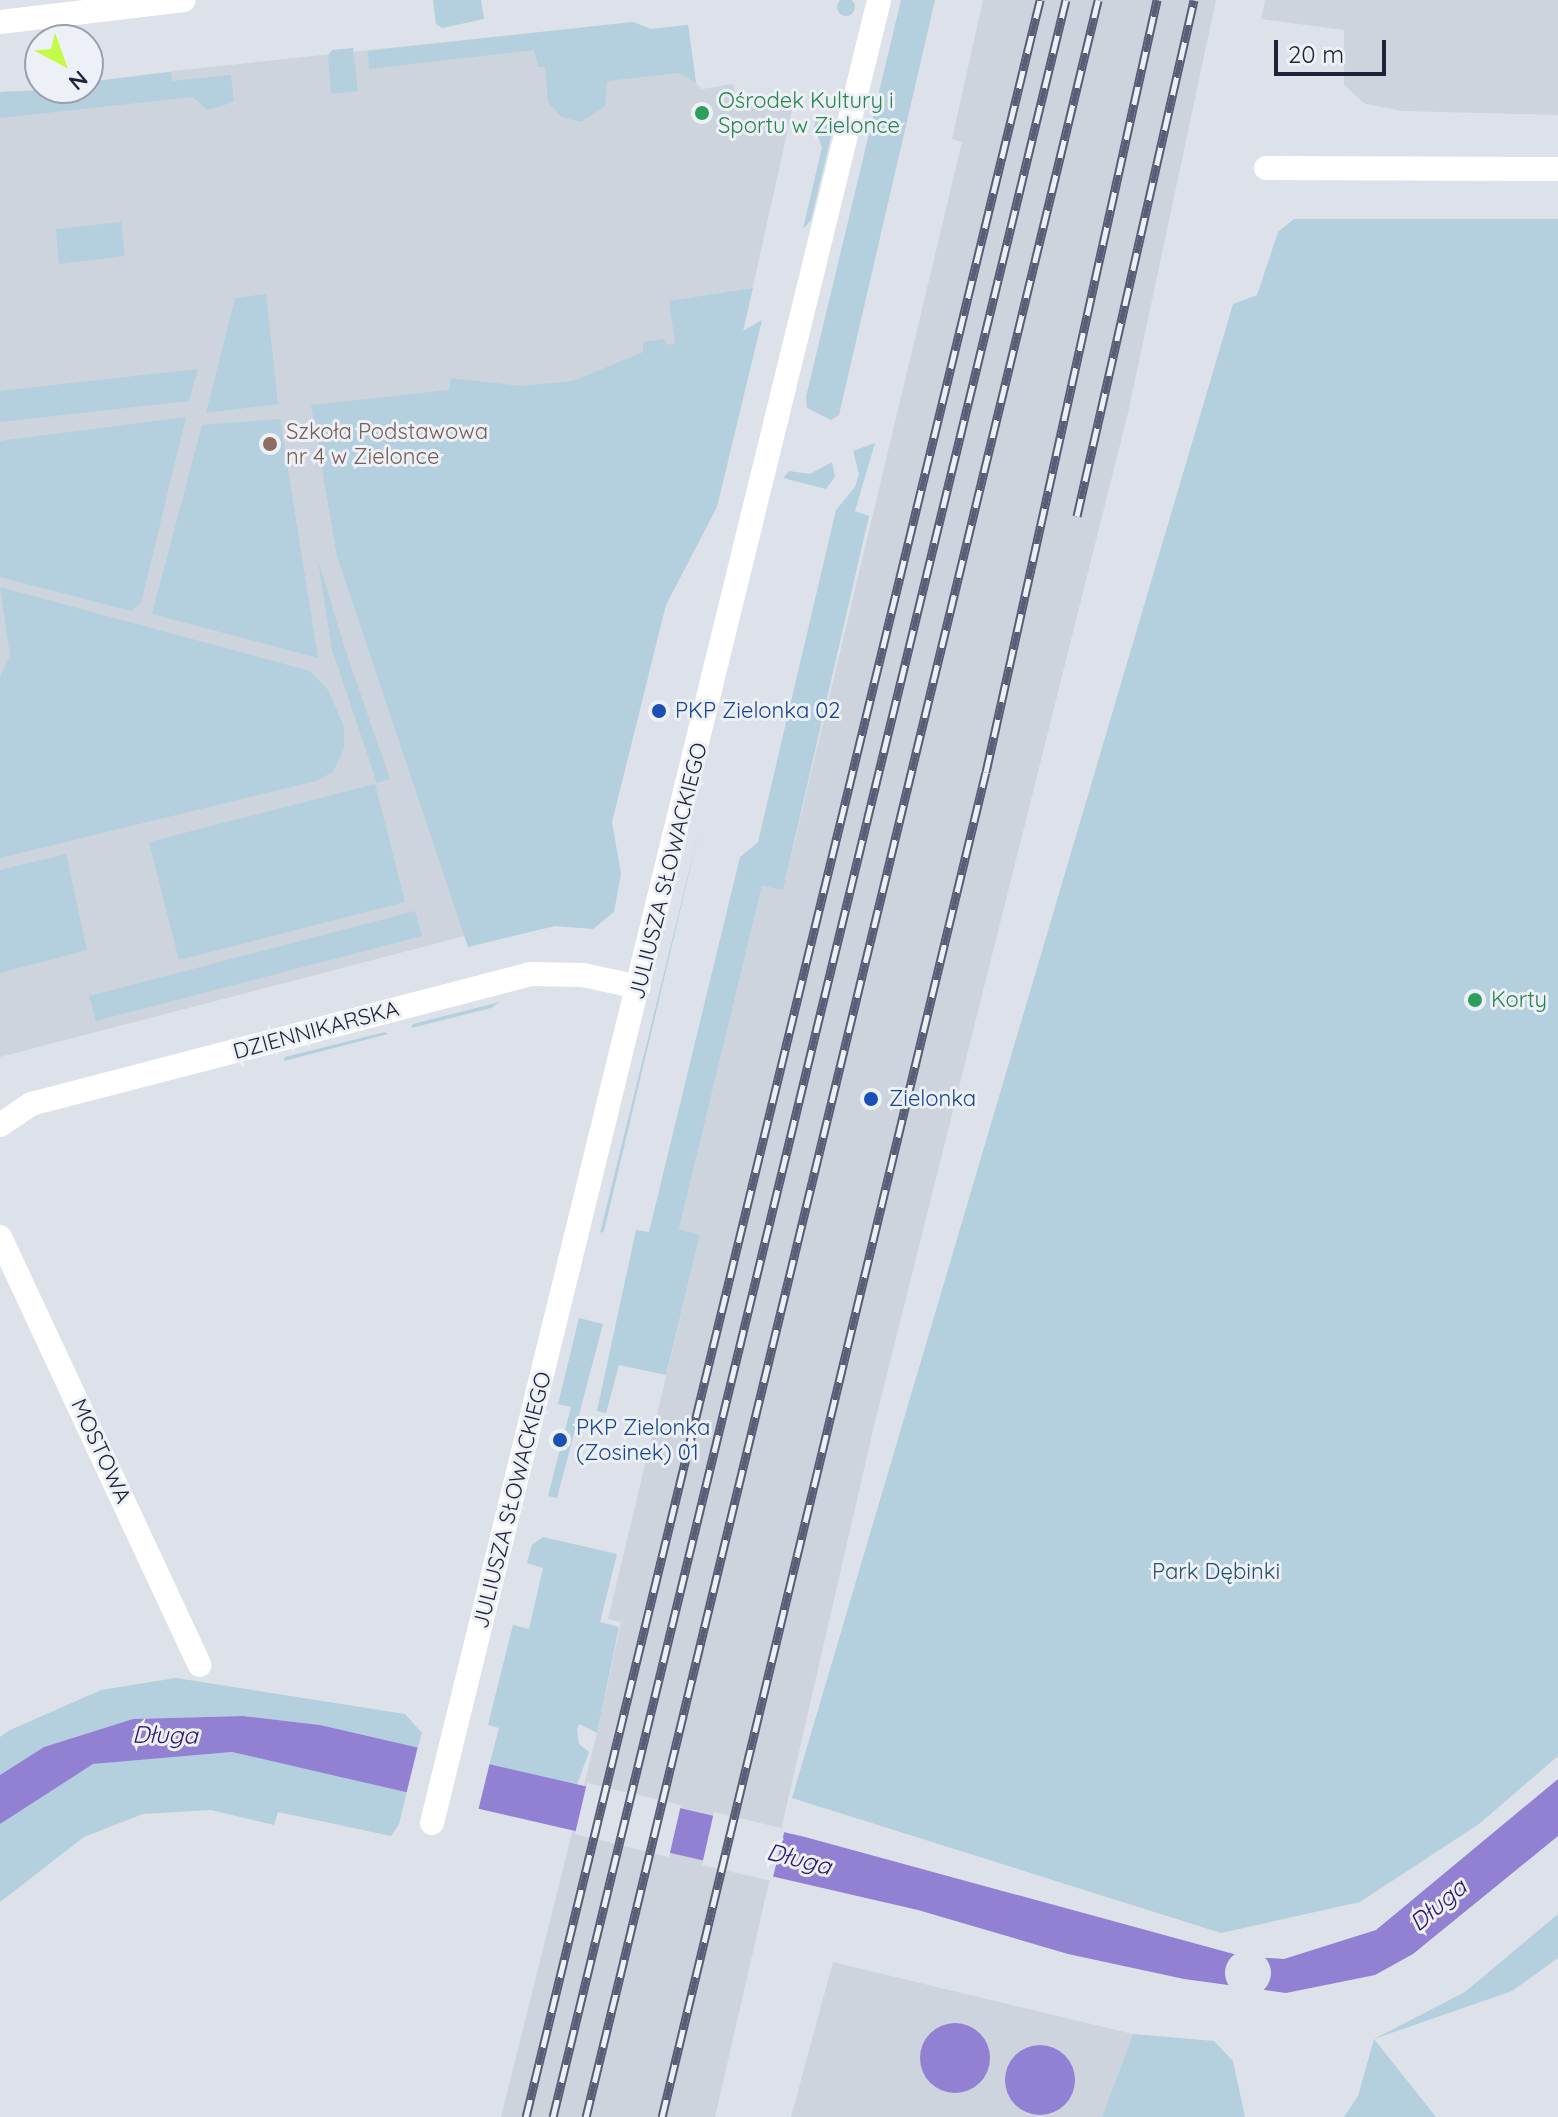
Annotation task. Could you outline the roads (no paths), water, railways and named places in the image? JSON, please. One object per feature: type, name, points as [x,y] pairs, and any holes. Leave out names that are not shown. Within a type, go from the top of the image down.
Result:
[{"type":"street","points":[[0,22],[184,0]]},
{"type":"street","name":"JULIUSZA SŁOWACKIEGO","points":[[432,1823],[879,0]]},
{"type":"street","points":[[1266,168],[1558,169]]},
{"type":"street","name":"DZIENNIKARSKA","points":[[0,1125],[31,1104],[531,974],[568,973],[639,987]]},
{"type":"street","name":"MOSTOWA","points":[[0,1237],[200,1665]]},
{"type":"water","name":"Długa","points":[[243,1716],[320,1725],[805,1837],[1241,1956],[1284,1959],[1376,1930],[1558,1779],[1558,1836],[1413,1954],[1375,1975],[1286,1993],[1184,1979],[1068,1954],[918,1910],[232,1752],[93,1764],[0,1824],[0,1775],[44,1747],[133,1719]]},
{"type":"water","points":[[955,2023],[980,2033],[990,2058],[980,2083],[955,2093],[930,2083],[920,2058],[930,2033]]},
{"type":"water","points":[[1040,2045],[1065,2055],[1075,2080],[1065,2105],[1040,2115],[1015,2105],[1005,2080],[1015,2055]]},
{"type":"railway","points":[[526,2117],[1040,0]]},
{"type":"railway","points":[[553,2117],[1066,0]]},
{"type":"railway","points":[[586,2117],[1098,0]]},
{"type":"railway","points":[[662,2117],[986,772],[1157,0]]},
{"type":"railway","points":[[1077,516],[1194,0]]},
{"type":"place","name":"Ośrodek Kultury i Sportu w Zielonce","points":[[702,113]]},
{"type":"place","name":"Szkoła Podstawowa nr 4 w Zielonce","points":[[270,444]]},
{"type":"place","name":"PKP Zielonka 02","points":[[659,711]]},
{"type":"place","name":"Korty","points":[[1475,1000]]},
{"type":"place","name":"Zielonka","points":[[871,1099]]},
{"type":"place","name":"PKP Zielonka (Zosinek) 01","points":[[560,1440]]},
{"type":"park label","name":"Park Dębinki","points":[[1216,1572]]}]
